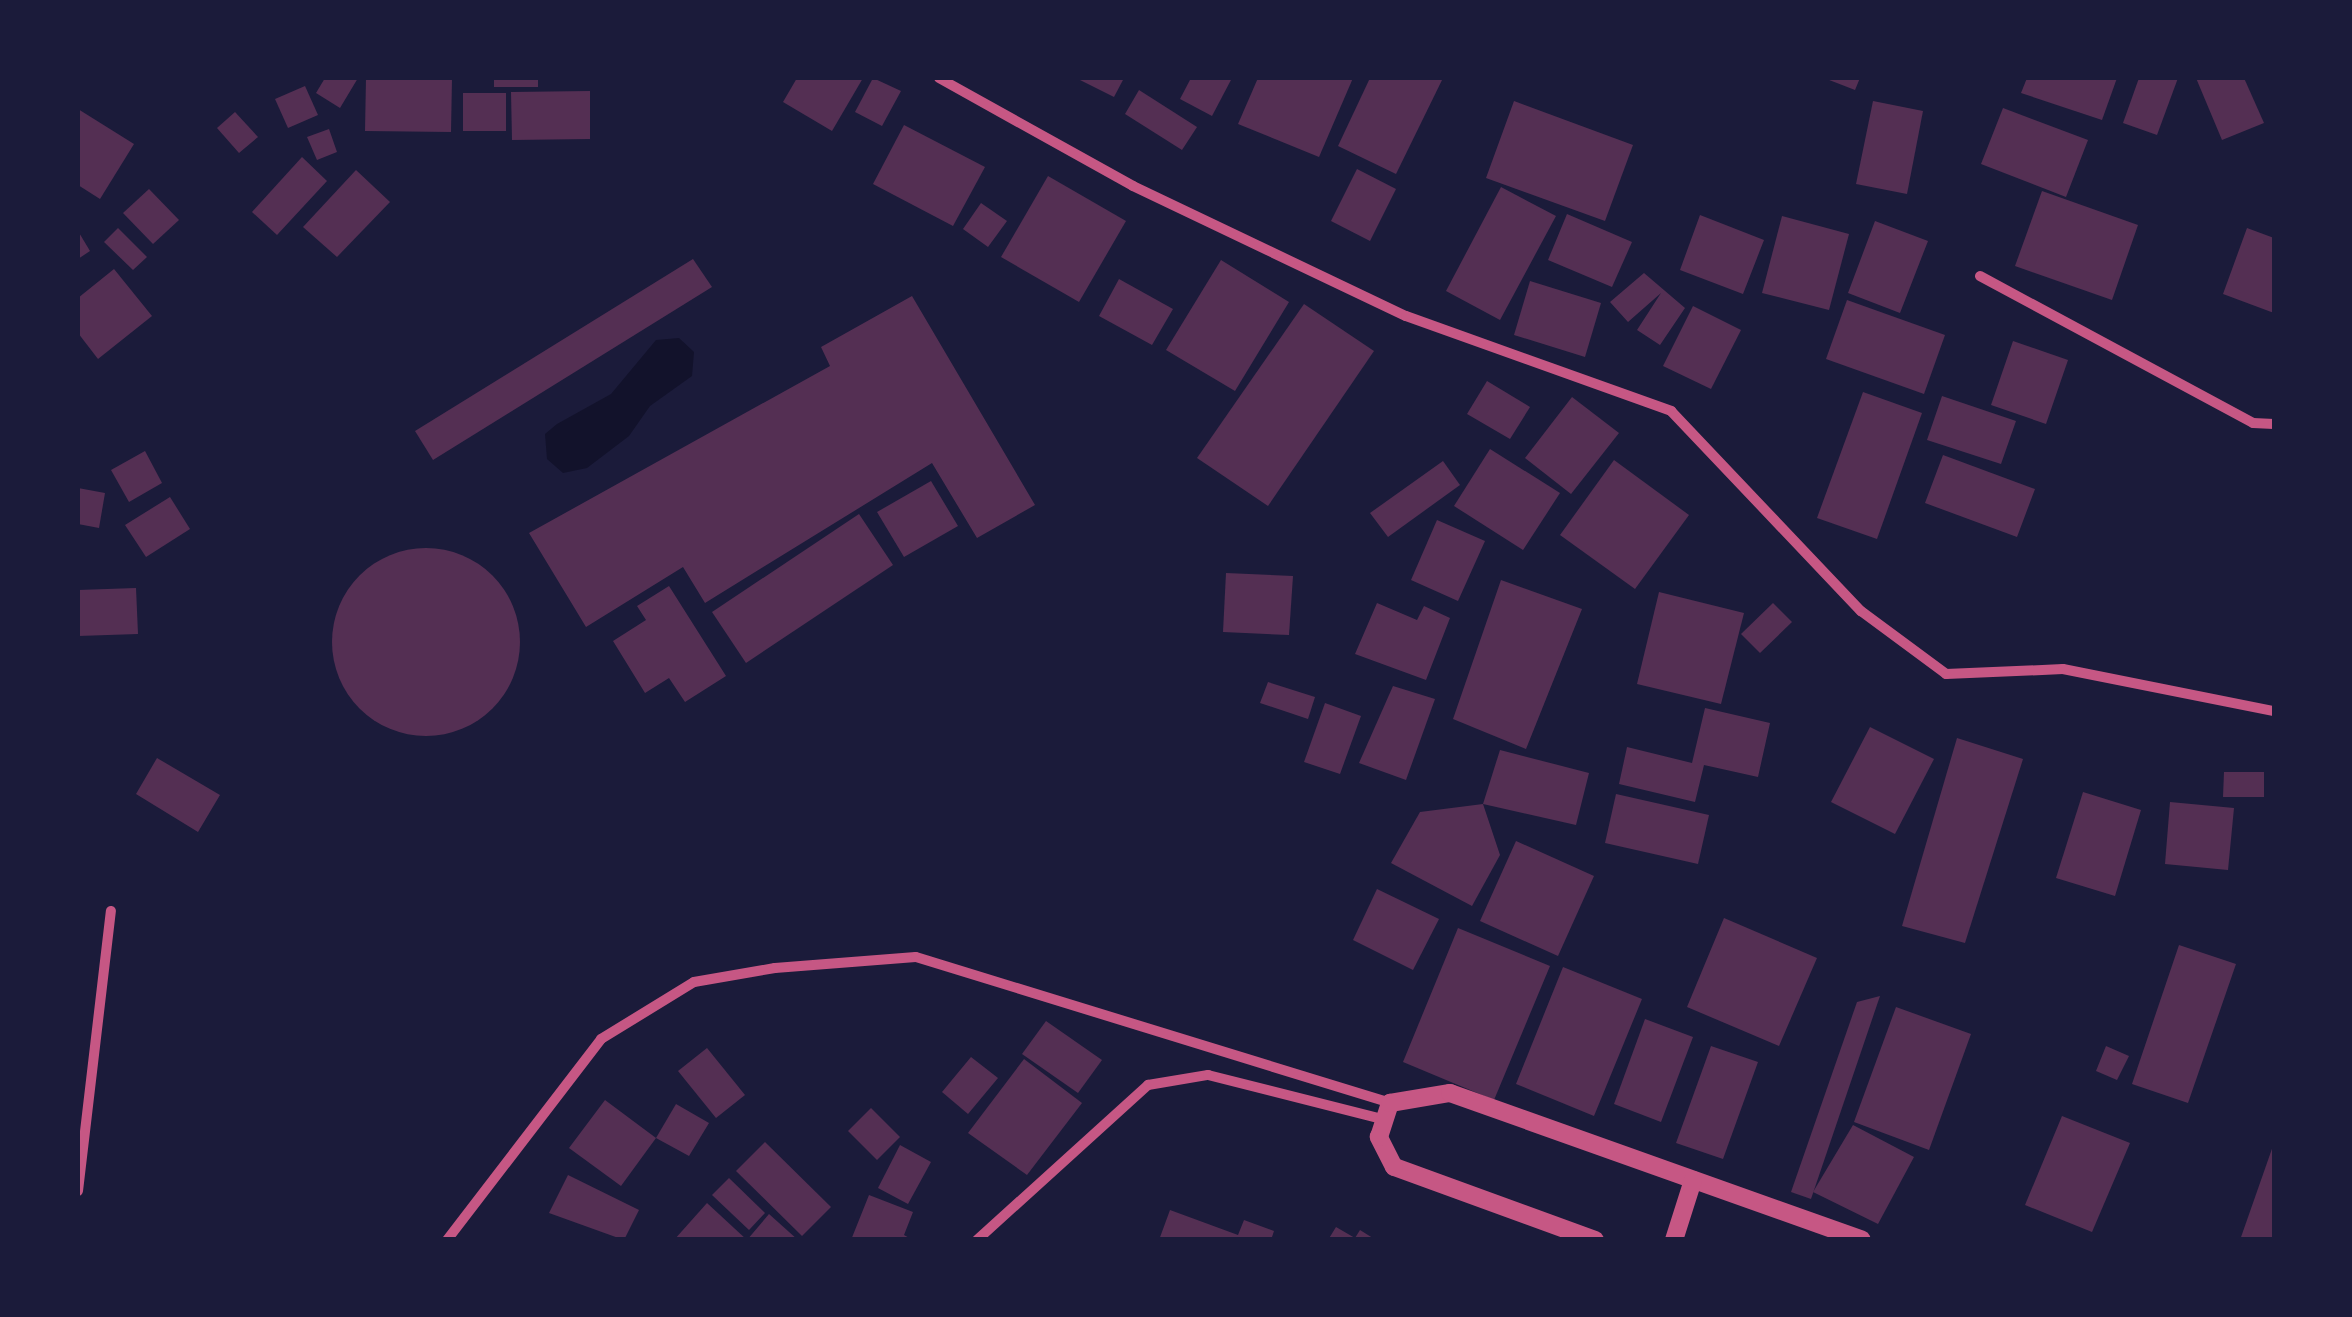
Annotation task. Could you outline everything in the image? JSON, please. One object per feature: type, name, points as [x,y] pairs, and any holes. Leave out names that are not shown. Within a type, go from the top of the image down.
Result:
[{"type":"street","points":[[939,78],[1133,186],[1406,316],[1671,410],[1861,611],[1946,674],[2063,669],[2274,711]]},
{"type":"street","points":[[1980,276],[2253,423],[2274,424]]},
{"type":"street","points":[[78,1191],[111,911]]},
{"type":"street","points":[[447,1240],[601,1038],[694,982],[775,968],[916,957],[1386,1111]]},
{"type":"street","points":[[977,1240],[1148,1085],[1208,1075],[1386,1111],[1450,1093],[1862,1240]]},
{"type":"street","points":[[1386,1111],[1379,1137],[1394,1166],[1595,1240]]},
{"type":"street","points":[[1674,1240],[1693,1180]]},
{"type":"shaded area","points":[[679,338],[694,352],[692,376],[650,406],[629,436],[587,468],[563,473],[547,459],[545,434],[611,394],[656,340]]},
{"type":"building","points":[[325,78],[358,78],[340,108],[316,93]]},
{"type":"building","points":[[366,78],[452,78],[451,132],[365,131]]},
{"type":"building","points":[[494,78],[538,78],[538,87],[494,87]]},
{"type":"building","points":[[797,78],[863,78],[832,131],[783,102]]},
{"type":"building","points":[[873,78],[901,91],[882,126],[855,112]]},
{"type":"building","points":[[1076,78],[1124,78],[1114,97]]},
{"type":"building","points":[[1191,78],[1232,78],[1212,116],[1180,99]]},
{"type":"building","points":[[1258,78],[1353,78],[1319,157],[1238,124]]},
{"type":"building","points":[[1370,78],[1443,78],[1396,174],[1338,146]]},
{"type":"building","points":[[1824,78],[1860,78],[1855,90]]},
{"type":"building","points":[[2027,78],[2117,78],[2102,120],[2021,93]]},
{"type":"building","points":[[2139,78],[2178,78],[2157,135],[2123,123]]},
{"type":"building","points":[[2196,78],[2244,78],[2264,123],[2222,140]]},
{"type":"building","points":[[305,86],[318,115],[288,128],[275,99]]},
{"type":"building","points":[[1139,90],[1197,127],[1182,150],[1125,114]]},
{"type":"building","points":[[590,91],[590,139],[512,140],[511,92]]},
{"type":"building","points":[[463,93],[506,93],[506,131],[463,131]]},
{"type":"building","points":[[1514,101],[1633,145],[1605,221],[1486,178]]},
{"type":"building","points":[[1873,101],[1923,111],[1907,194],[1856,184]]},
{"type":"building","points":[[2003,108],[2088,140],[2066,197],[1981,164]]},
{"type":"building","points":[[78,109],[134,144],[100,199],[78,185]]},
{"type":"building","points":[[235,112],[258,137],[239,153],[217,128]]},
{"type":"building","points":[[904,125],[985,167],[953,226],[873,184]]},
{"type":"building","points":[[329,129],[337,152],[317,160],[307,137]]},
{"type":"building","points":[[302,157],[327,181],[277,235],[252,212]]},
{"type":"building","points":[[1357,169],[1396,189],[1370,241],[1331,221]]},
{"type":"building","points":[[356,170],[390,202],[337,257],[303,227]]},
{"type":"building","points":[[1048,176],[1126,221],[1079,302],[1001,257]]},
{"type":"building","points":[[1501,187],[1556,216],[1500,320],[1446,291]]},
{"type":"building","points":[[149,189],[179,220],[153,244],[123,213]]},
{"type":"building","points":[[2042,191],[2138,225],[2112,300],[2015,266]]},
{"type":"building","points":[[981,203],[1007,221],[988,247],[963,229]]},
{"type":"building","points":[[1567,214],[1632,242],[1612,287],[1548,260]]},
{"type":"building","points":[[1700,215],[1764,240],[1743,294],[1680,270]]},
{"type":"building","points":[[1782,216],[1849,234],[1829,310],[1762,293]]},
{"type":"building","points":[[1875,221],[1928,241],[1900,313],[1848,293]]},
{"type":"building","points":[[118,228],[147,257],[133,270],[104,242]]},
{"type":"building","points":[[2247,228],[2274,238],[2274,313],[2223,294]]},
{"type":"building","points":[[78,231],[90,251],[78,259]]},
{"type":"building","points":[[693,259],[712,287],[433,460],[415,431]]},
{"type":"building","points":[[1221,260],[1289,302],[1235,391],[1166,350]]},
{"type":"building","points":[[114,269],[152,316],[98,359],[78,333],[78,298]]},
{"type":"building","points":[[1644,273],[1685,308],[1660,345],[1637,330],[1661,293],[1628,322],[1610,302]]},
{"type":"building","points":[[1119,279],[1173,309],[1152,345],[1099,316]]},
{"type":"building","points":[[1530,281],[1601,303],[1585,357],[1514,335]]},
{"type":"building","points":[[912,296],[1035,505],[977,538],[932,463],[705,603],[683,567],[586,627],[529,533],[830,366],[821,347]]},
{"type":"building","points":[[1847,300],[1945,335],[1924,394],[1826,359]]},
{"type":"building","points":[[1304,304],[1374,351],[1268,506],[1197,458]]},
{"type":"building","points":[[1693,306],[1741,330],[1711,389],[1663,366]]},
{"type":"building","points":[[2013,341],[2068,360],[2046,424],[1991,405]]},
{"type":"building","points":[[1487,381],[1530,407],[1510,439],[1467,414]]},
{"type":"building","points":[[1863,392],[1922,413],[1877,539],[1817,518]]},
{"type":"building","points":[[1942,396],[2016,421],[2001,464],[1927,440]]},
{"type":"building","points":[[1572,397],[1619,433],[1571,494],[1525,458]]},
{"type":"building","points":[[1490,449],[1560,493],[1523,550],[1454,506]]},
{"type":"building","points":[[145,451],[162,483],[129,502],[111,470]]},
{"type":"building","points":[[1943,455],[2035,489],[2017,537],[1925,503]]},
{"type":"building","points":[[1614,460],[1689,515],[1635,589],[1560,535]]},
{"type":"building","points":[[1443,461],[1460,485],[1388,537],[1370,513]]},
{"type":"building","points":[[931,481],[958,526],[904,557],[877,512]]},
{"type":"building","points":[[78,488],[105,493],[99,528],[78,524]]},
{"type":"building","points":[[170,497],[190,529],[146,557],[125,525]]},
{"type":"building","points":[[859,514],[893,565],[746,663],[712,612]]},
{"type":"building","points":[[1437,520],[1485,541],[1458,601],[1411,580]]},
{"type":"building","points":[[426,548],[462,555],[492,576],[513,606],[520,642],[513,678],[492,708],[462,729],[426,736],[390,729],[360,708],[339,678],[332,642],[339,606],[360,576],[390,555]]},
{"type":"building","points":[[1226,573],[1293,576],[1289,635],[1223,632]]},
{"type":"building","points":[[1501,580],[1582,609],[1526,749],[1453,719]]},
{"type":"building","points":[[669,586],[726,676],[685,702],[669,678],[645,693],[613,641],[646,620],[637,606]]},
{"type":"building","points":[[136,588],[138,634],[78,636],[78,590]]},
{"type":"building","points":[[1659,592],[1744,613],[1721,704],[1637,684]]},
{"type":"building","points":[[1377,603],[1417,620],[1424,606],[1450,618],[1426,680],[1355,654]]},
{"type":"building","points":[[1773,603],[1792,622],[1760,653],[1741,634]]},
{"type":"building","points":[[1268,682],[1315,697],[1308,719],[1260,703]]},
{"type":"building","points":[[1393,686],[1435,699],[1406,780],[1359,763]]},
{"type":"building","points":[[1325,703],[1361,716],[1340,774],[1304,762]]},
{"type":"building","points":[[1705,708],[1770,723],[1758,777],[1704,765],[1695,802],[1619,784],[1627,747],[1692,763]]},
{"type":"building","points":[[1870,727],[1934,759],[1895,834],[1831,802]]},
{"type":"building","points":[[1957,738],[2023,759],[1965,943],[1902,926]]},
{"type":"building","points":[[1500,750],[1589,773],[1576,825],[1483,804]]},
{"type":"building","points":[[157,758],[220,795],[198,832],[136,794]]},
{"type":"building","points":[[2224,772],[2264,772],[2264,797],[2223,797]]},
{"type":"building","points":[[2083,792],[2141,810],[2115,896],[2056,878]]},
{"type":"building","points":[[1616,794],[1709,815],[1698,864],[1605,843]]},
{"type":"building","points":[[2170,802],[2234,808],[2228,870],[2165,864]]},
{"type":"building","points":[[1483,804],[1500,855],[1472,906],[1391,863],[1420,812]]},
{"type":"building","points":[[1516,841],[1594,876],[1558,956],[1480,921]]},
{"type":"building","points":[[1377,889],[1439,919],[1413,970],[1353,940]]},
{"type":"building","points":[[1724,918],[1817,958],[1779,1046],[1687,1007]]},
{"type":"building","points":[[1458,928],[1550,966],[1494,1100],[1403,1062]]},
{"type":"building","points":[[2179,945],[2236,964],[2188,1103],[2132,1084]]},
{"type":"building","points":[[1563,967],[1642,999],[1594,1116],[1516,1084]]},
{"type":"building","points":[[1880,996],[1811,1199],[1791,1192],[1857,1002]]},
{"type":"building","points":[[1896,1007],[1971,1034],[1929,1150],[1854,1122]]},
{"type":"building","points":[[1645,1019],[1693,1037],[1661,1122],[1614,1104]]},
{"type":"building","points":[[1046,1021],[1102,1060],[1078,1093],[1022,1054]]},
{"type":"building","points":[[1711,1046],[1758,1062],[1723,1159],[1676,1143]]},
{"type":"building","points":[[2106,1046],[2129,1056],[2117,1080],[2096,1071]]},
{"type":"building","points":[[707,1048],[745,1095],[716,1118],[678,1071]]},
{"type":"building","points":[[971,1057],[998,1078],[968,1114],[942,1092]]},
{"type":"building","points":[[1024,1059],[1082,1103],[1027,1175],[968,1133]]},
{"type":"building","points":[[605,1100],[656,1138],[621,1186],[569,1148]]},
{"type":"building","points":[[676,1104],[709,1123],[689,1156],[656,1138]]},
{"type":"building","points":[[871,1108],[900,1137],[877,1160],[848,1131]]},
{"type":"building","points":[[2062,1116],[2130,1143],[2092,1232],[2025,1205]]},
{"type":"building","points":[[1853,1125],[1914,1157],[1878,1224],[1813,1192]]},
{"type":"building","points":[[765,1142],[831,1207],[802,1236],[736,1171]]},
{"type":"building","points":[[2274,1143],[2274,1240],[2240,1240]]},
{"type":"building","points":[[900,1145],[931,1162],[908,1204],[878,1188]]},
{"type":"building","points":[[568,1175],[639,1210],[624,1240],[549,1213]]},
{"type":"building","points":[[729,1178],[765,1213],[749,1230],[712,1195]]},
{"type":"building","points":[[869,1195],[913,1212],[904,1235],[913,1240],[851,1240]]},
{"type":"building","points":[[707,1203],[747,1240],[674,1240]]},
{"type":"building","points":[[1170,1210],[1238,1235],[1244,1220],[1274,1231],[1271,1240],[1159,1240]]},
{"type":"building","points":[[769,1214],[798,1240],[747,1240]]},
{"type":"building","points":[[1336,1227],[1355,1238],[1360,1230],[1376,1240],[1328,1240]]}]
